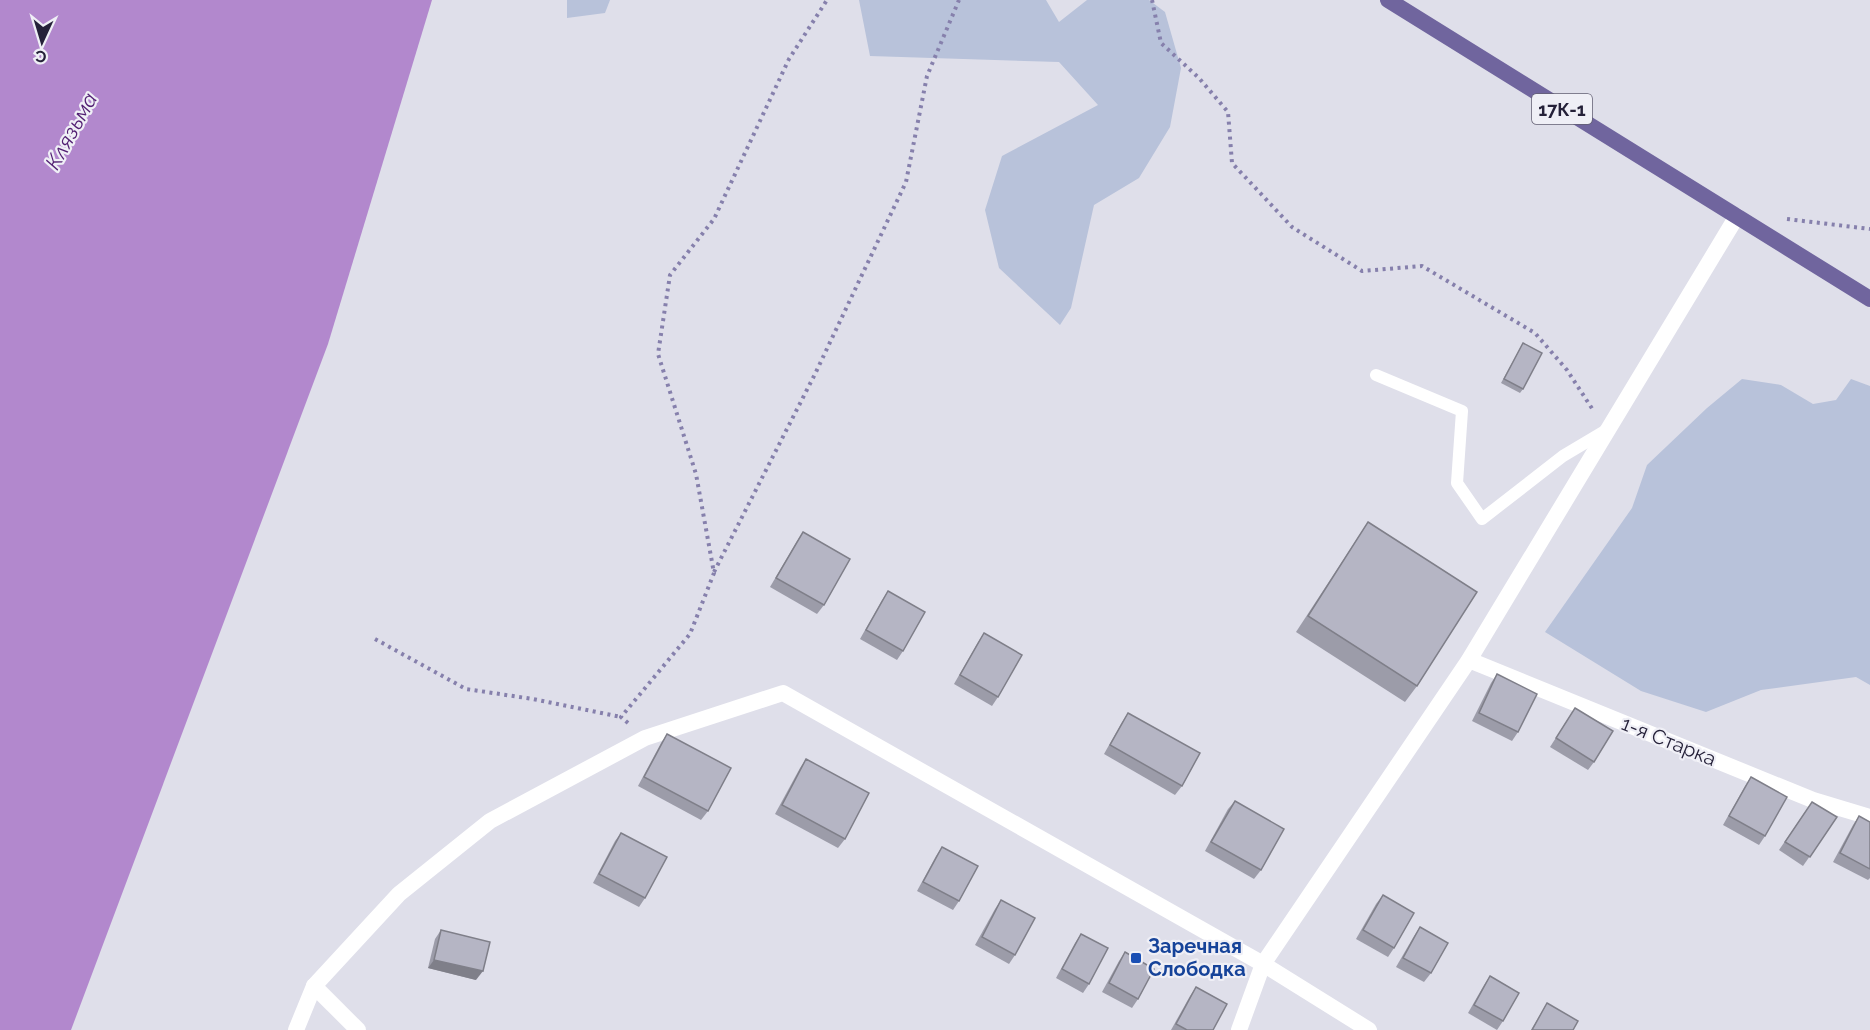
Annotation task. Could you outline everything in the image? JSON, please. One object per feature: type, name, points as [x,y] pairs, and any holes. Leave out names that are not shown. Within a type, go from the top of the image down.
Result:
[{"type":"main road","name":"17К-1","points":[[1388,0],[1870,299]]},
{"type":"street","points":[[1239,1030],[1263,964],[1469,660],[1737,216]]},
{"type":"street","name":"1-я Старка","points":[[1469,660],[1814,800],[1870,817]]},
{"type":"street","points":[[296,1030],[314,986],[399,894],[490,820],[645,738],[783,693],[1263,964],[1369,1030]]},
{"type":"street","points":[[314,986],[358,1030]]},
{"type":"lane","points":[[1376,375],[1462,411],[1457,483],[1482,519],[1563,456],[1606,430]]},
{"type":"path","points":[[714,573],[696,474],[658,354],[670,275],[714,219],[789,60],[827,0]]},
{"type":"path","points":[[621,717],[690,634],[714,573],[815,374],[906,182],[927,76],[959,0]]},
{"type":"path","points":[[1152,0],[1161,43],[1200,78],[1228,112],[1232,163],[1292,227],[1362,271],[1422,266],[1535,333],[1567,370],[1606,430]]},
{"type":"path","points":[[1780,219],[1812,220],[1870,229]]},
{"type":"path","points":[[375,639],[466,688],[621,717],[645,738]]},
{"type":"shaded area","points":[[567,0],[610,0],[605,13],[567,18]]},
{"type":"shaded area","points":[[859,0],[1046,0],[1059,22],[1087,0],[1149,0],[1165,12],[1181,68],[1170,127],[1139,178],[1094,205],[1071,308],[1060,325],[999,268],[985,210],[1002,156],[1098,105],[1059,62],[870,56]]},
{"type":"shaded area","points":[[1742,379],[1781,385],[1813,404],[1836,400],[1851,379],[1870,386],[1870,685],[1856,677],[1761,690],[1706,712],[1641,691],[1545,632],[1632,508],[1647,465],[1707,408]]},
{"type":"water","name":"Клязьма","points":[[0,0],[432,0],[328,344],[71,1030],[0,1030]]},
{"type":"building","points":[[1523,343],[1542,353],[1523,389],[1504,379]]},
{"type":"building","points":[[1368,522],[1477,592],[1417,686],[1308,616]]},
{"type":"building","points":[[803,532],[850,559],[824,605],[776,578]]},
{"type":"building","points":[[888,591],[925,612],[903,651],[866,630]]},
{"type":"building","points":[[984,633],[1022,655],[998,697],[960,675]]},
{"type":"building","points":[[1497,674],[1537,694],[1518,732],[1479,713]]},
{"type":"building","points":[[1575,708],[1613,731],[1594,762],[1556,738]]},
{"type":"building","points":[[1128,713],[1200,753],[1182,786],[1110,745]]},
{"type":"building","points":[[667,734],[731,768],[708,811],[644,777]]},
{"type":"building","points":[[806,759],[869,793],[845,839],[782,805]]},
{"type":"building","points":[[1751,777],[1787,797],[1765,836],[1729,816]]},
{"type":"building","points":[[1235,801],[1284,829],[1261,870],[1211,842]]},
{"type":"building","points":[[1812,802],[1837,817],[1810,857],[1785,842]]},
{"type":"building","points":[[1859,816],[1870,822],[1870,869],[1840,853]]},
{"type":"building","points":[[621,833],[667,857],[645,898],[599,874]]},
{"type":"building","points":[[942,847],[978,866],[959,901],[923,882]]},
{"type":"building","points":[[1383,895],[1414,913],[1394,948],[1363,930]]},
{"type":"building","points":[[1001,900],[1035,918],[1015,955],[982,937]]},
{"type":"building","points":[[1420,927],[1448,943],[1431,973],[1403,958]]},
{"type":"building","points":[[441,930],[490,942],[483,971],[434,960]]},
{"type":"building","points":[[1081,934],[1108,948],[1089,984],[1062,969]]},
{"type":"building","points":[[1125,952],[1154,969],[1138,999],[1109,983]]},
{"type":"building","points":[[1490,976],[1519,993],[1503,1021],[1474,1005]]},
{"type":"building","points":[[1196,987],[1227,1004],[1213,1030],[1187,1030],[1176,1024]]},
{"type":"building","points":[[1547,1003],[1578,1021],[1573,1030],[1532,1030]]},
{"type":"place","name":"Заречная Слободка","points":[[1136,958]]}]
